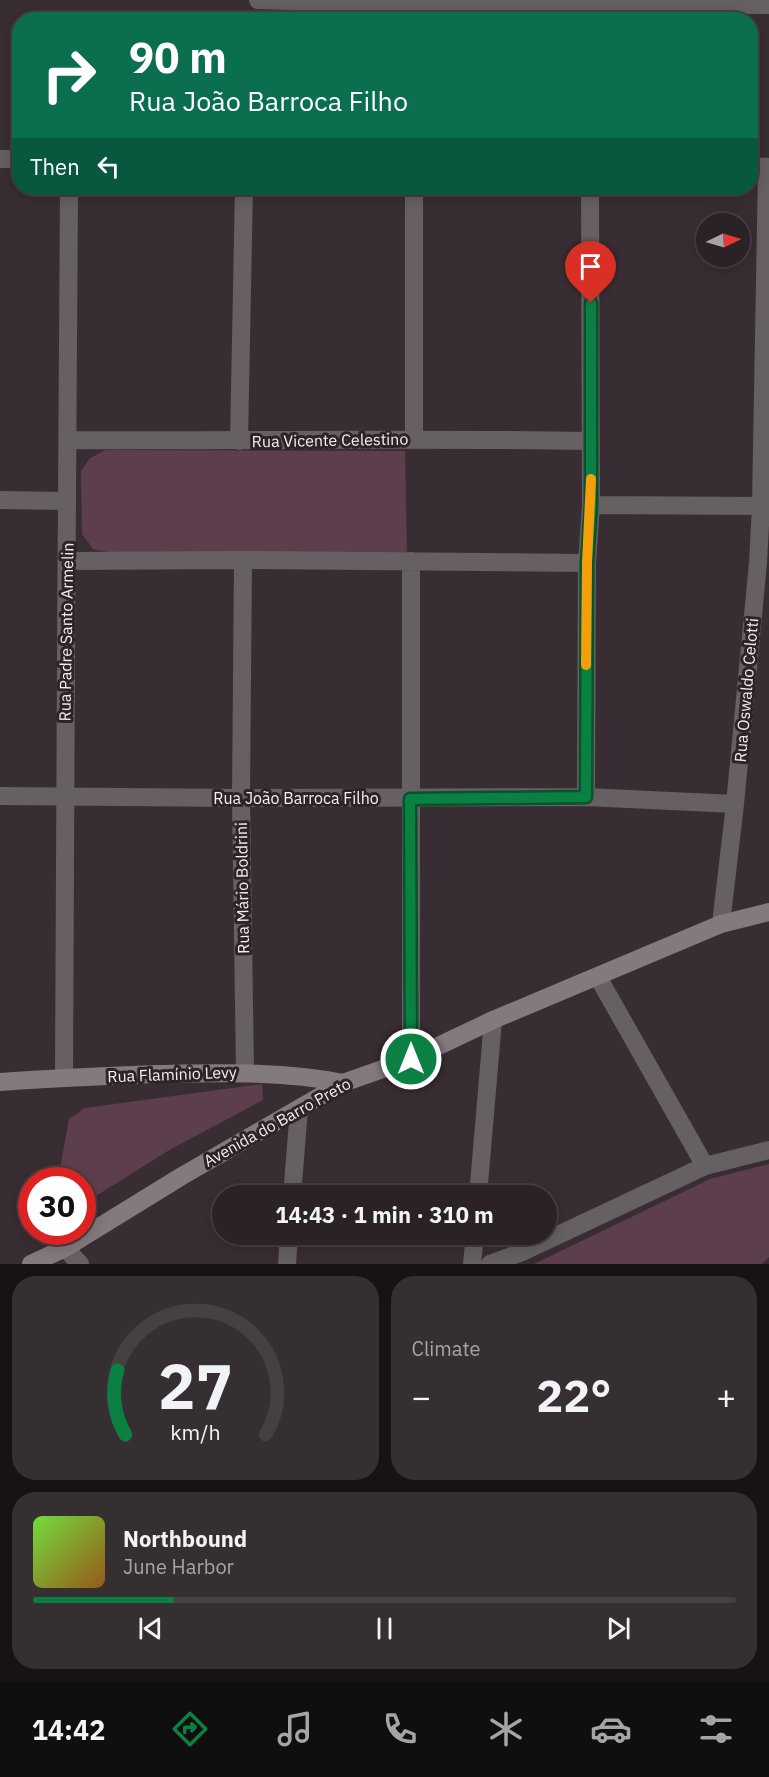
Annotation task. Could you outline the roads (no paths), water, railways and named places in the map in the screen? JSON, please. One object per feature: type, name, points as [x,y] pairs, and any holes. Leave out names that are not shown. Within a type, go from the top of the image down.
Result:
[{"type":"street","points":[[258,0],[396,8],[769,5]]},
{"type":"street","name":"Rua Oswaldo Celotti","points":[[721,924],[758,563],[761,506],[762,167]]},
{"type":"street","name":"Rua Padre Santo Armelin","points":[[64,1077],[69,195]]},
{"type":"street","points":[[240,441],[244,195]]},
{"type":"street","points":[[414,195],[414,438]]},
{"type":"street","points":[[586,797],[587,563],[591,505],[590,195]]},
{"type":"street","name":"Rua Vicente Celestino","points":[[68,440],[240,441],[414,438],[591,441]]},
{"type":"street","points":[[0,500],[67,501]]},
{"type":"street","points":[[591,505],[761,506]]},
{"type":"street","name":"Rua Mário Boldrini","points":[[243,560],[241,798],[245,1072]]},
{"type":"street","points":[[68,561],[587,563]]},
{"type":"street","points":[[411,561],[411,1059]]},
{"type":"street","name":"Rua João Barroca Filho","points":[[0,796],[410,799],[586,797],[735,804]]},
{"type":"street","name":"Avenida do Barro Preto","points":[[31,1264],[65,1248],[182,1176],[343,1083],[411,1059],[493,1020],[721,924],[769,912]]},
{"type":"street","points":[[598,977],[705,1166]]},
{"type":"street","points":[[479,1185],[493,1020]]},
{"type":"street","name":"Rua Flamínio Levy","points":[[0,1082],[64,1077],[245,1072],[299,1075],[343,1083]]},
{"type":"street","points":[[293,1185],[299,1109]]},
{"type":"street","points":[[490,1264],[522,1252],[705,1166],[769,1150]]},
{"type":"street","points":[[287,1264],[288,1245]]},
{"type":"street","points":[[472,1264],[474,1245]]},
{"type":"street","points":[[65,1248],[80,1264]]}]
